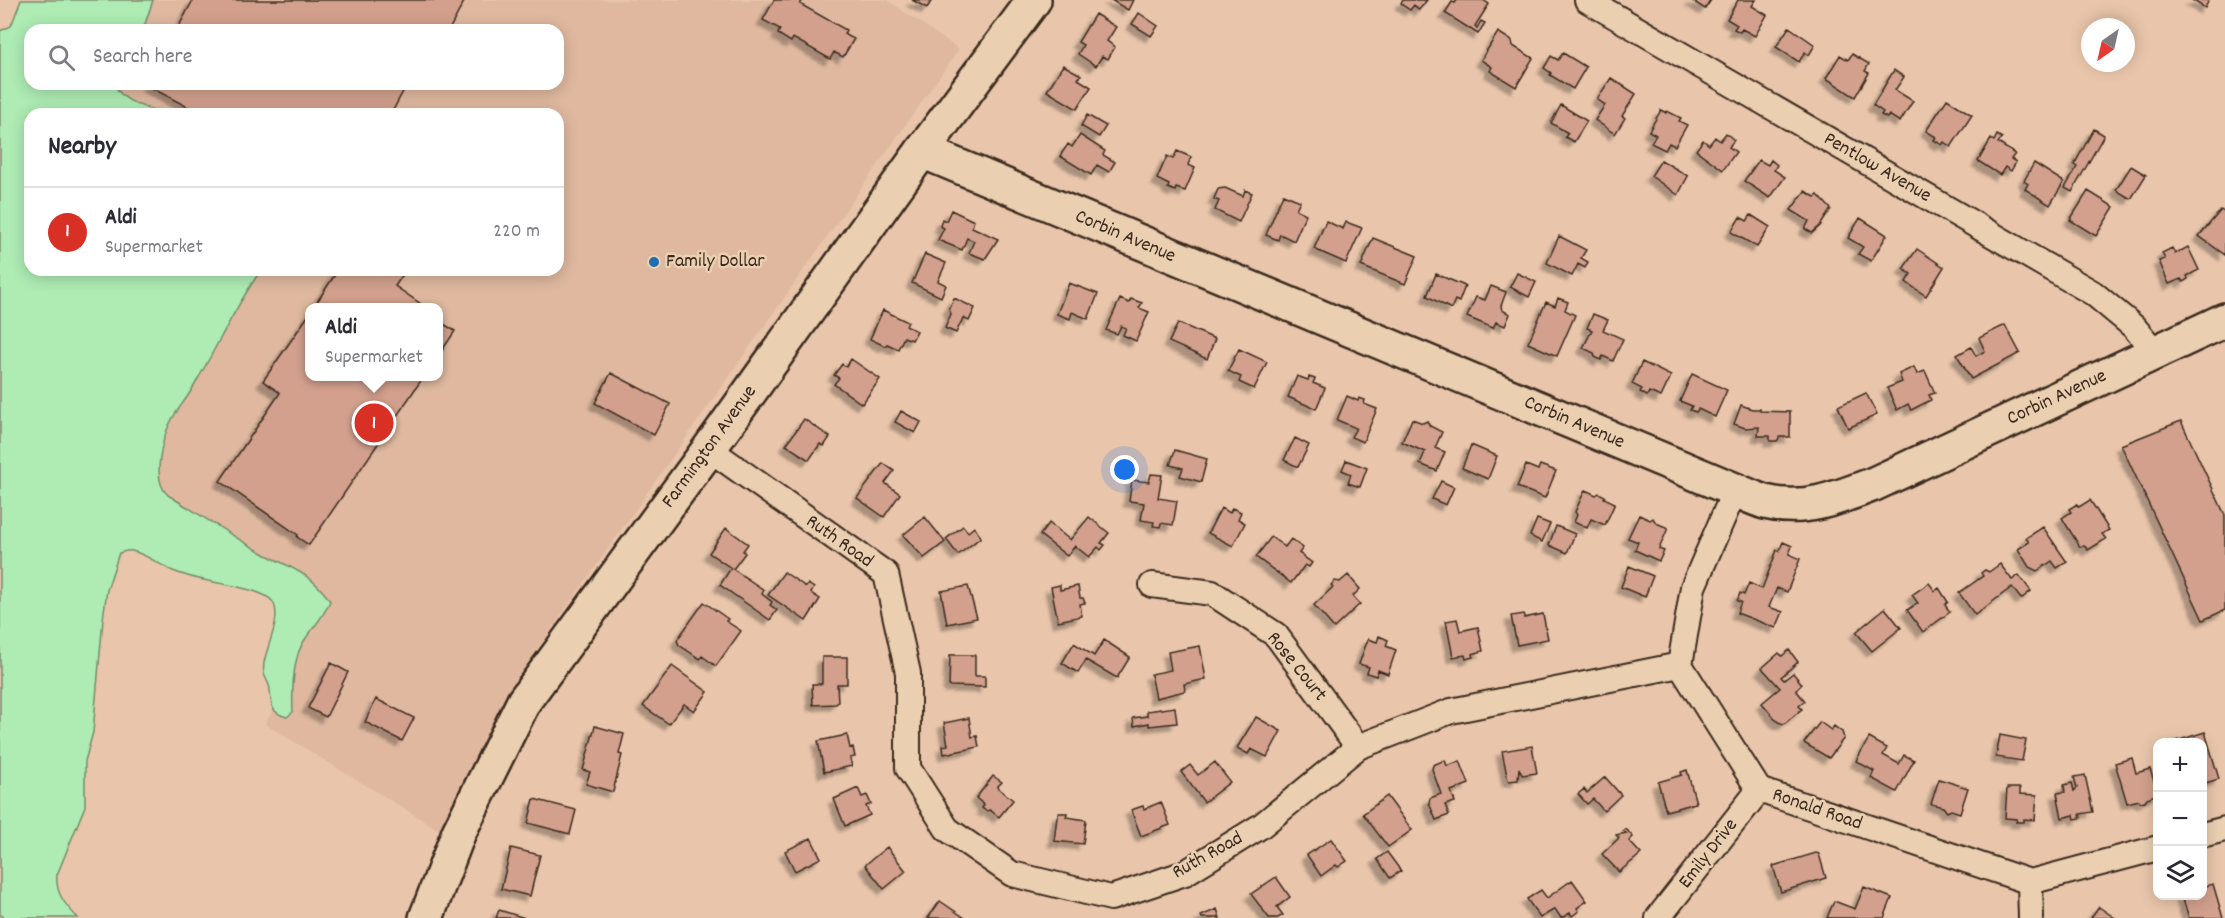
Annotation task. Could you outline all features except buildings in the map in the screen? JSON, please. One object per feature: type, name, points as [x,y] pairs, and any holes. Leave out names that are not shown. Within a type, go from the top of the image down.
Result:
[{"type":"main road","name":"Farmington Avenue","points":[[426,918],[459,832],[524,701],[1034,0]]},
{"type":"main road","name":"Corbin Avenue","points":[[922,151],[1735,490],[1765,502],[1789,506],[1833,501],[1874,484],[2225,320]]},
{"type":"street","name":"Pentlow Avenue","points":[[1587,0],[2093,293],[2134,327],[2156,352]]},
{"type":"street","name":"Ruth Road","points":[[709,449],[886,574],[908,673],[908,768],[947,829],[1012,874],[1112,898],[1185,873],[1261,826],[1358,747],[1451,711],[1680,665]]},
{"type":"street","points":[[1680,665],[1693,587],[1735,490]]},
{"type":"street","name":"Rose Court","points":[[1152,585],[1212,593],[1276,635],[1358,747]]},
{"type":"street","name":"Ronald Road","points":[[1680,665],[1759,790],[2030,882]]},
{"type":"street","name":"Emily Drive","points":[[1658,918],[1759,790]]},
{"type":"street","points":[[2207,834],[2225,829]]},
{"type":"street","points":[[2031,918],[2030,882],[2153,849]]},
{"type":"shaded area","points":[[153,0],[887,0],[959,49],[511,687],[444,833],[265,724],[273,710],[279,715],[293,712],[292,680],[302,644],[324,615],[298,569],[264,554],[168,495],[162,490],[157,468],[170,422],[191,391],[244,293],[257,276],[564,276],[564,108],[147,108],[129,100],[117,91],[564,90],[564,24],[145,24]]},
{"type":"green space","points":[[21,0],[153,0],[145,24],[24,24],[24,90],[118,90],[134,103],[146,108],[24,108],[24,276],[257,276],[191,391],[171,421],[164,438],[159,470],[160,480],[168,495],[251,546],[308,577],[330,601],[325,612],[304,641],[297,657],[293,712],[287,717],[273,708],[270,688],[264,673],[265,657],[276,619],[276,610],[268,597],[176,572],[137,552],[119,553],[107,590],[103,619],[93,732],[85,761],[85,806],[57,875],[60,893],[78,918],[7,918],[0,915],[0,31],[11,26]]},
{"type":"place","name":"Family Dollar","points":[[654,262]]},
{"type":"place","name":"Aldi","points":[[374,423]]}]
